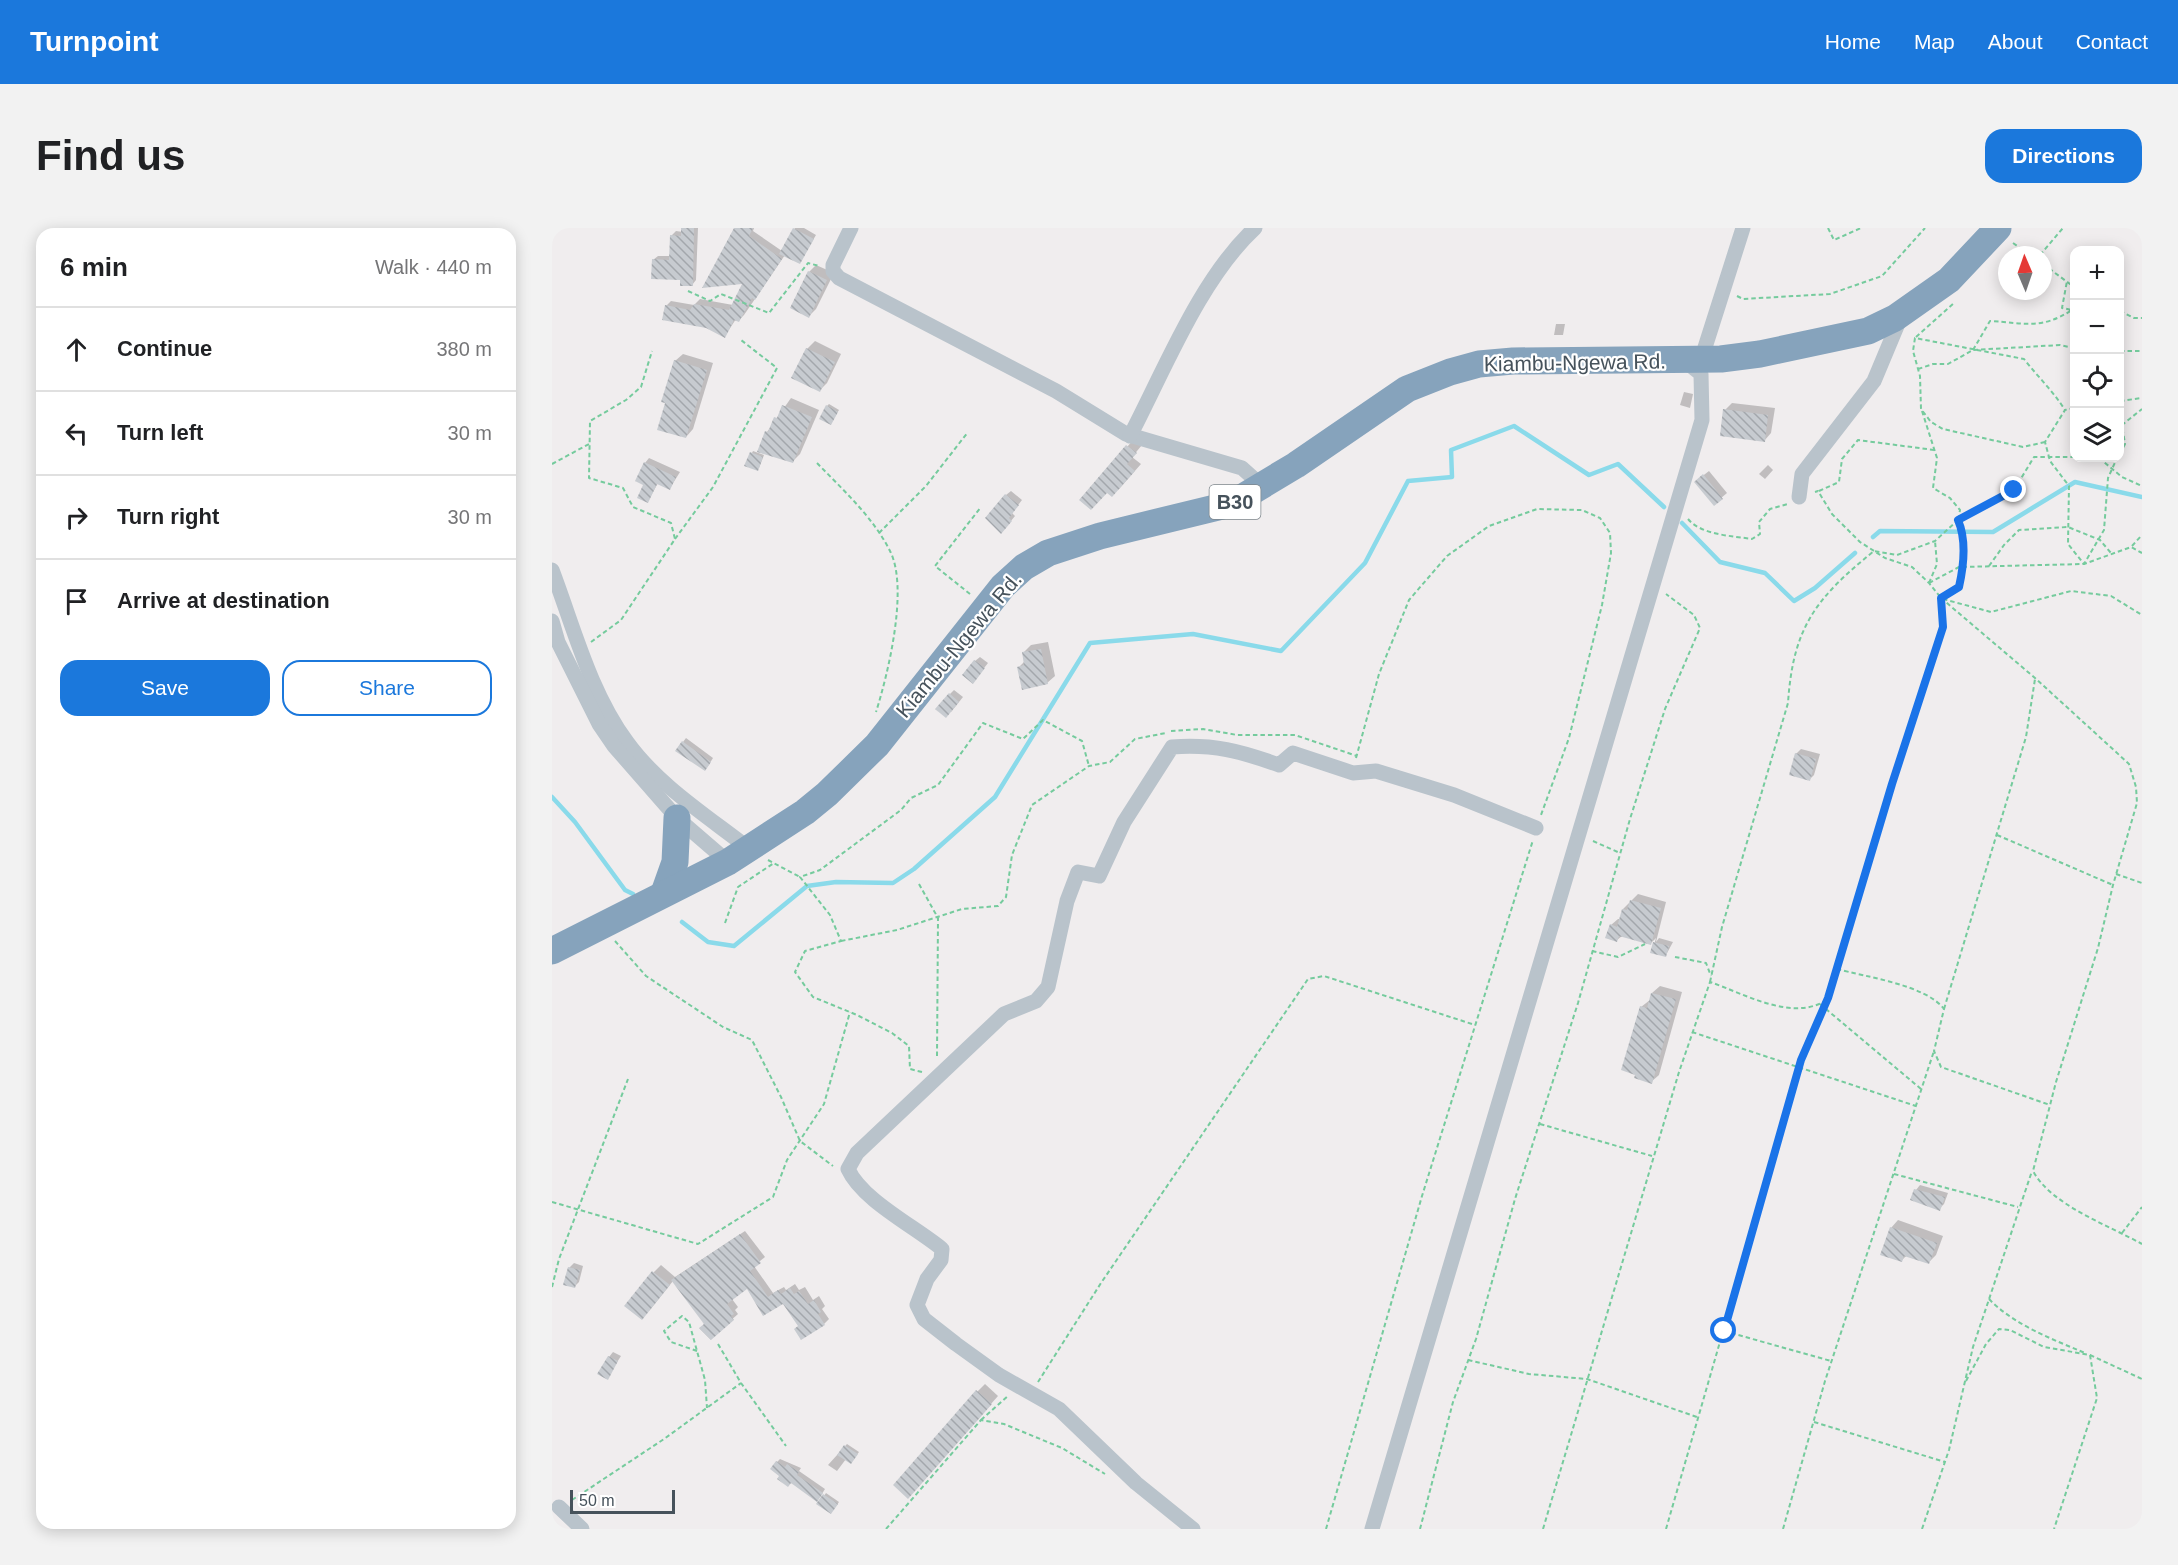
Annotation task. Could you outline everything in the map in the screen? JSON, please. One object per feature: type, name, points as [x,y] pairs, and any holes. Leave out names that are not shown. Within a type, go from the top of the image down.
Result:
[{"type":"highway","name":"Kiambu-Ngewa Rd.","points":[[552,951],[738,855],[805,812],[853,771],[1003,586],[1024,567],[1048,553],[1187,513],[1217,509],[1262,486],[1407,389],[1450,372],[1479,364],[1513,361],[1701,360],[1760,354],[1868,331],[1902,314],[1949,280],[1998,228]]},
{"type":"highway","points":[[664,893],[675,862],[677,818]]},
{"type":"street","points":[[851,228],[832,265],[832,271],[839,278],[1056,392],[1130,436],[1242,468],[1262,486]]},
{"type":"street","points":[[1130,436],[1205,290],[1236,246],[1255,228]]},
{"type":"street","points":[[1701,360],[1743,228]]},
{"type":"street","points":[[1799,498],[1802,474],[1874,381],[1902,314]]},
{"type":"street","points":[[1372,1529],[1702,420],[1701,374],[1691,366],[1674,360]]},
{"type":"street","points":[[552,570],[609,714],[629,745],[738,855]]},
{"type":"street","points":[[552,621],[558,642],[598,724],[636,774],[677,818],[738,855]]},
{"type":"street","points":[[1193,1529],[1136,1483],[1059,1409],[1025,1395],[924,1319],[917,1305],[927,1280],[941,1260],[942,1249],[918,1229],[878,1203],[853,1179],[848,1169],[857,1153],[1004,1014],[1036,1001],[1048,987],[1067,901],[1078,872],[1099,876],[1124,822],[1172,747],[1198,745],[1223,747],[1279,765],[1293,753],[1353,773],[1376,771],[1454,795],[1536,828]]},
{"type":"street","points":[[559,1507],[582,1529]]},
{"type":"path","points":[[1828,228],[1834,240],[1861,228]]},
{"type":"path","points":[[1724,288],[1743,299],[1830,294],[1882,276],[1925,228]]},
{"type":"path","points":[[2048,246],[2063,228]]},
{"type":"path","points":[[688,291],[710,301],[721,294],[769,313],[808,263],[832,271]]},
{"type":"path","points":[[2052,270],[2070,283]]},
{"type":"path","points":[[1973,350],[1990,321],[2035,326],[2056,321],[2072,310],[2062,308],[2067,281]]},
{"type":"path","points":[[2124,313],[2134,318],[2142,318]]},
{"type":"path","points":[[1941,598],[1959,587],[1963,567],[1963,532],[1958,520],[1960,510],[1950,498],[1933,488],[1937,458],[1921,409],[1918,369],[1913,351],[1915,338],[2024,359],[2043,385],[2051,389],[2065,410]]},
{"type":"path","points":[[581,648],[621,621],[675,539],[713,487],[777,368],[741,340]]},
{"type":"path","points":[[1918,369],[1933,364],[1948,364],[1973,350],[2060,345],[2070,347]]},
{"type":"path","points":[[652,351],[641,387],[590,421],[590,478],[623,488],[633,507],[671,523],[675,539]]},
{"type":"path","points":[[2124,351],[2142,351]]},
{"type":"path","points":[[2124,400],[2142,398]]},
{"type":"path","points":[[1921,409],[1931,422],[1943,429],[2024,447],[2045,442]]},
{"type":"path","points":[[2070,409],[2065,410],[2045,442],[2048,456],[2069,486],[2068,544],[2084,564]]},
{"type":"path","points":[[2124,423],[2142,409]]},
{"type":"path","points":[[879,533],[926,486],[968,432]]},
{"type":"path","points":[[1677,505],[1692,524],[1717,533],[1752,539],[1760,534],[1759,522],[1770,509],[1782,507],[1839,482],[1842,459],[1858,440],[1934,450]]},
{"type":"path","points":[[552,464],[590,443]]},
{"type":"path","points":[[1874,551],[1897,555],[1935,541],[1958,520],[2014,490],[2034,458],[2070,456]]},
{"type":"path","points":[[2105,462],[2122,477],[2142,486]]},
{"type":"path","points":[[2084,564],[2104,530],[2108,478],[2115,462]]},
{"type":"path","points":[[817,463],[879,533],[891,552],[898,578],[887,679],[874,719]]},
{"type":"path","points":[[1818,491],[1832,514],[1860,542],[1885,558],[1912,567],[1941,598],[2035,678],[2116,752],[2134,773],[2137,802],[2098,948],[2033,1167],[1989,1299],[1945,1462],[1922,1529]]},
{"type":"path","points":[[981,507],[935,566],[987,606]]},
{"type":"path","points":[[1326,1529],[1422,1196],[1536,828],[1569,738],[1602,605],[1611,553],[1610,533],[1600,518],[1582,510],[1537,509],[1489,526],[1447,556],[1409,600],[1379,674],[1361,735],[1353,773]]},
{"type":"path","points":[[1989,566],[2004,545],[2019,530],[2068,527],[2100,540],[2111,554]]},
{"type":"path","points":[[1929,583],[1963,567],[2084,564],[2131,547],[2142,535]]},
{"type":"path","points":[[1929,583],[1937,564],[1935,541]]},
{"type":"path","points":[[2131,547],[2142,553]]},
{"type":"path","points":[[1543,1529],[1653,1156],[1710,982],[1722,927],[1788,703],[1790,672],[1800,635],[1825,594],[1874,551]]},
{"type":"path","points":[[1420,1529],[1453,1402],[1540,1124],[1620,853],[1665,709],[1700,628],[1694,615],[1653,583]]},
{"type":"path","points":[[1941,598],[1991,612],[2071,591],[2111,596],[2142,615]]},
{"type":"path","points":[[1666,1529],[1799,1068],[1828,998],[1943,627],[1941,598]]},
{"type":"path","points":[[1784,1529],[1832,1362],[1934,1051],[1944,1009],[2026,736],[2035,678]]},
{"type":"path","points":[[800,877],[820,870],[901,810],[911,798],[938,785],[983,723],[1023,739],[1043,720],[1082,741],[1089,766]]},
{"type":"path","points":[[1997,835],[2113,885]]},
{"type":"path","points":[[1577,840],[1594,841],[1620,853]]},
{"type":"path","points":[[738,855],[774,863],[800,877],[830,915],[842,941]]},
{"type":"path","points":[[725,924],[738,887],[774,863]]},
{"type":"path","points":[[2116,874],[2142,883]]},
{"type":"path","points":[[919,884],[938,918],[937,1077],[910,1069],[909,1046],[892,1033],[813,997],[795,972],[805,951],[938,918]]},
{"type":"path","points":[[602,925],[646,976],[723,1027],[752,1040],[781,1097],[800,1142],[853,1179]]},
{"type":"path","points":[[1592,951],[1618,957],[1645,945]]},
{"type":"path","points":[[1675,957],[1706,963],[1711,976]]},
{"type":"path","points":[[1837,969],[1906,987],[1938,1000],[1944,1009]]},
{"type":"path","points":[[886,1529],[981,1420],[1006,1396],[1025,1395],[1308,979],[1324,976],[1475,1025]]},
{"type":"path","points":[[1710,982],[1782,1007],[1802,1009],[1820,1004],[1828,998]]},
{"type":"path","points":[[1820,1004],[1922,1089]]},
{"type":"path","points":[[552,1202],[698,1244],[773,1197],[787,1160],[824,1104],[850,1012]]},
{"type":"path","points":[[1692,1032],[1916,1106]]},
{"type":"path","points":[[1934,1051],[1941,1067],[2050,1104]]},
{"type":"path","points":[[552,1287],[578,1209],[627,1079]]},
{"type":"path","points":[[1540,1124],[1653,1156]]},
{"type":"path","points":[[2033,1167],[2040,1185],[2061,1202],[2142,1244]]},
{"type":"path","points":[[1894,1174],[2019,1208]]},
{"type":"path","points":[[2122,1233],[2142,1208]]},
{"type":"path","points":[[1989,1299],[1998,1308],[2020,1322],[2142,1379]]},
{"type":"path","points":[[697,1351],[670,1342],[664,1331],[682,1316],[689,1322],[697,1351],[705,1380],[707,1408]]},
{"type":"path","points":[[1965,1383],[1986,1344],[1999,1329],[2010,1330],[2044,1347],[2090,1356]]},
{"type":"path","points":[[1724,1331],[1832,1362]]},
{"type":"path","points":[[718,1344],[741,1383],[786,1446]]},
{"type":"path","points":[[2054,1529],[2097,1398],[2090,1356]]},
{"type":"path","points":[[1468,1360],[1529,1374],[1587,1379],[1697,1418]]},
{"type":"path","points":[[559,1507],[627,1464],[741,1383]]},
{"type":"path","points":[[981,1420],[1004,1424],[1062,1448],[1108,1476]]},
{"type":"path","points":[[1814,1422],[1945,1462]]},
{"type":"building","points":[[681,228],[694,228],[693,286],[680,286],[680,280],[651,279],[652,259],[669,260],[670,235],[681,236]]},
{"type":"building","points":[[734,228],[753,228],[749,236],[782,259],[755,300],[752,298],[739,322],[734,320],[725,338],[706,328],[662,320],[665,305],[690,310],[694,304],[729,310],[742,284],[702,288]]},
{"type":"building","points":[[793,228],[814,239],[800,264],[779,254]]},
{"type":"building","points":[[808,271],[827,280],[809,318],[790,308]]},
{"type":"building","points":[[806,348],[835,362],[820,392],[791,378]]},
{"type":"building","points":[[674,360],[707,370],[686,438],[657,430],[665,403],[661,402]]},
{"type":"building","points":[[782,405],[812,417],[793,463],[757,452],[765,431],[768,432]]},
{"type":"building","points":[[826,405],[838,412],[831,425],[819,419]]},
{"type":"building","points":[[1723,409],[1768,415],[1765,442],[1720,436]]},
{"type":"building","points":[[1126,445],[1137,453],[1127,464],[1135,471],[1112,497],[1107,493],[1091,510],[1079,500]]},
{"type":"building","points":[[750,452],[763,457],[758,471],[744,466]]},
{"type":"building","points":[[644,462],[676,477],[670,490],[657,484],[648,503],[637,498],[643,485],[635,481]]},
{"type":"building","points":[[1703,474],[1723,499],[1714,506],[1694,482]]},
{"type":"building","points":[[1005,494],[1019,505],[1009,518],[1012,521],[1001,534],[985,518]]},
{"type":"building","points":[[1041,649],[1048,684],[1022,690],[1017,667],[1024,665],[1022,652]]},
{"type":"building","points":[[974,660],[985,668],[973,684],[962,675]]},
{"type":"building","points":[[949,693],[959,702],[946,718],[935,709]]},
{"type":"building","points":[[682,741],[711,762],[705,771],[675,751]]},
{"type":"building","points":[[1795,753],[1816,759],[1810,781],[1789,775]]},
{"type":"building","points":[[1630,900],[1661,908],[1651,945],[1619,936],[1617,942],[1605,938],[1610,924],[1617,927],[1622,909],[1627,910]]},
{"type":"building","points":[[1653,942],[1669,946],[1666,957],[1650,953]]},
{"type":"building","points":[[1651,993],[1676,999],[1652,1084],[1634,1078],[1635,1075],[1621,1070],[1640,1006],[1647,1008]]},
{"type":"building","points":[[1914,1189],[1945,1197],[1940,1211],[1910,1200]]},
{"type":"building","points":[[1890,1227],[1937,1243],[1929,1264],[1904,1256],[1902,1262],[1880,1255]]},
{"type":"building","points":[[740,1234],[761,1263],[750,1271],[768,1297],[778,1290],[781,1294],[790,1288],[794,1294],[799,1291],[808,1304],[814,1300],[821,1312],[818,1314],[825,1325],[801,1340],[794,1329],[798,1326],[783,1304],[763,1316],[747,1289],[727,1304],[734,1314],[731,1316],[734,1320],[711,1340],[699,1328],[704,1324],[671,1280]]},
{"type":"building","points":[[568,1267],[580,1270],[575,1288],[563,1285]]},
{"type":"building","points":[[652,1271],[670,1285],[642,1320],[624,1306]]},
{"type":"building","points":[[608,1356],[618,1361],[608,1380],[597,1374]]},
{"type":"building","points":[[976,1390],[992,1404],[908,1499],[893,1485]]},
{"type":"building","points":[[844,1445],[858,1454],[851,1464],[837,1455]]},
{"type":"building","points":[[776,1461],[785,1467],[787,1464],[799,1472],[797,1475],[823,1493],[817,1502],[791,1483],[788,1487],[777,1479],[779,1476],[770,1469]]},
{"type":"building","points":[[823,1494],[838,1504],[831,1514],[816,1504]]},
{"type":"waterway","points":[[682,922],[708,942],[734,946],[807,886],[836,882],[893,883],[914,869],[995,797],[1090,643],[1193,634],[1281,651],[1365,563],[1408,481],[1452,477],[1451,450],[1514,426],[1589,475],[1618,464],[1664,507]]},
{"type":"waterway","points":[[1873,537],[1880,531],[1993,532],[2075,482],[2142,497]]},
{"type":"waterway","points":[[1682,523],[1720,562],[1765,573],[1794,601],[1815,588],[1855,553]]},
{"type":"waterway","points":[[552,797],[575,822],[625,890],[633,894]]},
{"type":"route","points":[[1724,1331],[1740,1282],[1801,1060],[1828,998],[1892,784],[1943,627],[1944,615],[1941,598],[1959,587],[1963,567],[1963,532],[1958,520],[2014,490]]}]
